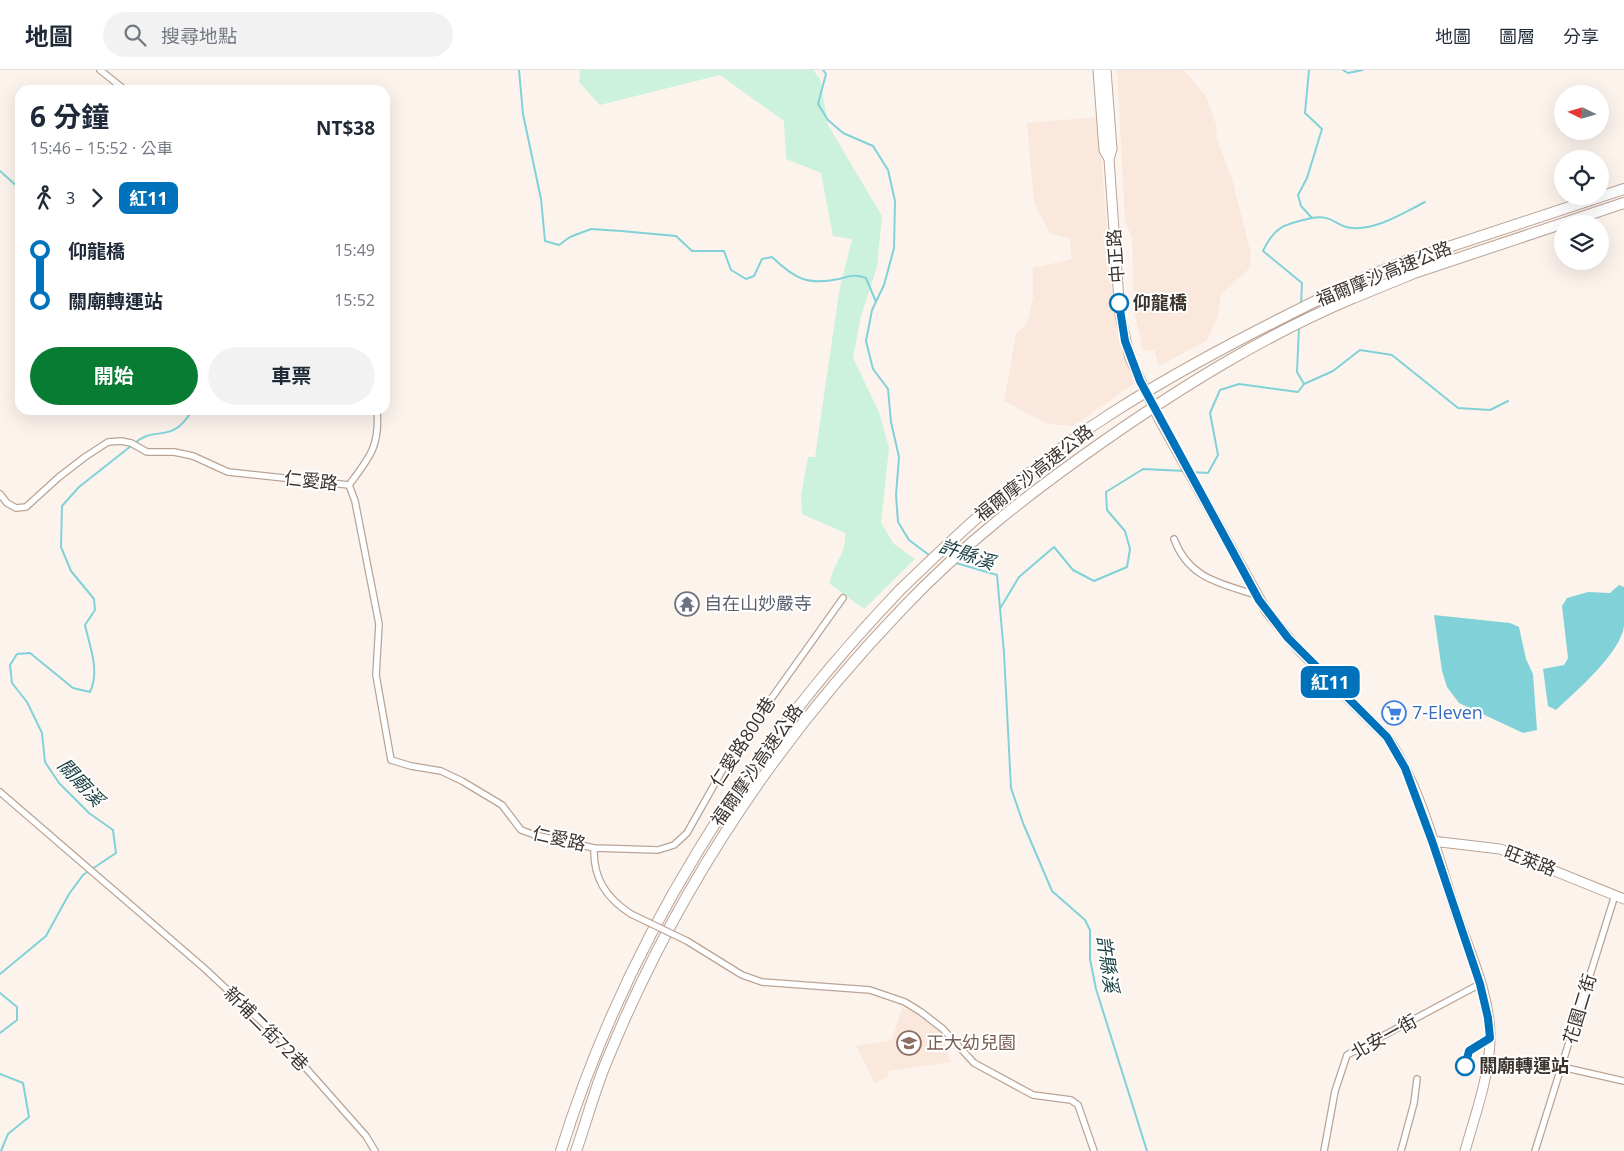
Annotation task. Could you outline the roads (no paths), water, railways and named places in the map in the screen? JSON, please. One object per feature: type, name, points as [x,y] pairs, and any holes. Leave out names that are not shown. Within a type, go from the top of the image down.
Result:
[{"type":"highway","name":"福爾摩沙高速公路","points":[[561,1151],[596,1057],[644,946],[688,866],[751,768],[822,676],[900,590],[1018,481],[1111,413],[1216,351],[1356,282],[1406,261],[1624,189]]},
{"type":"highway","name":"福爾摩沙高速公路","points":[[576,1151],[611,1050],[659,945],[714,848],[786,742],[857,656],[943,566],[1032,492],[1158,402],[1245,351],[1324,310],[1414,273],[1624,203]]},
{"type":"main road","name":"中正路","points":[[1098,70],[1104,150],[1109,159]]},
{"type":"main road","name":"中正路","points":[[1106,70],[1112,149],[1109,159],[1122,328],[1134,366],[1167,433],[1256,595]]},
{"type":"main road","points":[[1256,595],[1288,638],[1387,737],[1405,768],[1432,841],[1480,984],[1488,1018],[1489,1054],[1465,1151]]},
{"type":"main road","name":"旺萊路","points":[[1432,841],[1500,849],[1620,897]]},
{"type":"street","points":[[100,70],[120,85]]},
{"type":"street","points":[[349,484],[372,455],[379,432],[377,415]]},
{"type":"street","name":"仁愛路","points":[[0,494],[8,503],[16,508],[26,507],[59,477],[108,442],[132,443],[147,452],[174,452],[193,456],[228,472],[349,484],[357,509],[379,624],[376,675],[391,760],[411,766],[441,771],[462,782],[502,805],[521,830],[535,835],[594,848],[594,861],[603,889],[615,904],[631,914],[687,941],[742,975],[762,982],[870,990],[905,1002],[943,1029],[974,1063],[1033,1095],[1072,1100],[1078,1105],[1094,1151]]},
{"type":"street","points":[[1174,539],[1180,554],[1209,580],[1256,595]]},
{"type":"street","name":"仁愛路800巷","points":[[594,848],[658,850],[674,845],[687,833],[731,755],[843,598]]},
{"type":"street","name":"新埔二街72巷","points":[[0,792],[204,968],[282,1041],[366,1136],[375,1151]]},
{"type":"street","name":"花園二街","points":[[1536,1151],[1562,1067],[1620,897]]},
{"type":"street","name":"北安一街","points":[[1324,1151],[1335,1091],[1347,1055],[1480,984]]},
{"type":"street","points":[[1562,1067],[1624,1081]]},
{"type":"street","points":[[1401,1151],[1414,1102],[1417,1079]]},
{"type":"water","points":[[1619,585],[1624,587],[1624,626],[1615,648],[1585,683],[1556,710],[1548,706],[1543,669],[1564,665],[1568,658],[1562,606],[1567,598],[1588,592],[1610,593]]},
{"type":"water","points":[[1434,615],[1510,623],[1519,627],[1526,659],[1533,674],[1537,730],[1523,733],[1459,703],[1447,687],[1442,671]]},
{"type":"waterway","points":[[519,70],[523,114],[541,199],[545,241],[559,245],[570,237],[591,229],[676,236],[692,251],[724,251],[731,270],[746,279],[754,276],[762,259],[772,257],[794,275],[810,281],[828,281],[852,276],[866,278],[876,302]]},
{"type":"waterway","name":"許縣溪","points":[[823,70],[826,74],[818,104],[828,120],[843,133],[873,146],[888,170],[895,201],[894,248],[884,285],[872,310],[866,341],[873,369],[888,389],[891,422],[899,457],[896,495],[898,522],[909,540],[929,555]]},
{"type":"waterway","points":[[1301,305],[1302,283],[1263,251],[1267,242],[1282,227],[1312,218],[1301,206],[1298,195],[1307,178],[1322,129],[1305,113],[1309,70]]},
{"type":"waterway","points":[[1343,70],[1348,73],[1363,70]]},
{"type":"waterway","name":"關廟溪","points":[[0,171],[15,184]]},
{"type":"waterway","points":[[1312,218],[1330,219],[1347,227],[1361,228],[1390,220],[1425,202]]},
{"type":"waterway","points":[[1192,472],[1208,473],[1218,455],[1210,413],[1220,390],[1239,384],[1298,392],[1304,384],[1297,372],[1299,327]]},
{"type":"waterway","points":[[1304,384],[1333,371],[1360,350],[1392,355],[1458,408],[1490,410],[1508,401]]},
{"type":"waterway","name":"關廟溪","points":[[135,443],[149,435],[171,431],[185,421],[189,415]]},
{"type":"waterway","name":"關廟溪","points":[[0,974],[46,936],[69,894],[83,875],[116,853],[113,830],[89,813],[59,783],[45,762],[42,733],[27,702],[12,683],[10,665],[17,654],[30,653],[73,688],[90,692],[93,684],[94,667],[85,625],[95,610],[94,599],[71,571],[61,547],[62,506],[79,487],[131,446]]},
{"type":"waterway","points":[[1001,607],[1019,577],[1054,547],[1073,570],[1094,581],[1127,567],[1130,549],[1125,531],[1107,510],[1106,492],[1143,469],[1185,471]]},
{"type":"waterway","name":"許縣溪","points":[[956,563],[997,575],[1004,653],[1011,788],[1023,823],[1052,891],[1085,920],[1090,930],[1090,959],[1096,989],[1147,1151]]},
{"type":"waterway","name":"關廟溪","points":[[0,993],[17,1007],[17,1020],[0,1033]]},
{"type":"waterway","name":"關廟溪","points":[[0,1074],[23,1083],[29,1117],[8,1134],[1,1151]]},
{"type":"place","name":"仰龍橋","points":[[1119,303]]},
{"type":"place","name":"自在山妙嚴寺","points":[[687,604]]},
{"type":"place","name":"7-Eleven","points":[[1394,713]]},
{"type":"place","name":"正大幼兒園","points":[[909,1043]]},
{"type":"place","name":"關廟轉運站","points":[[1465,1066]]}]
